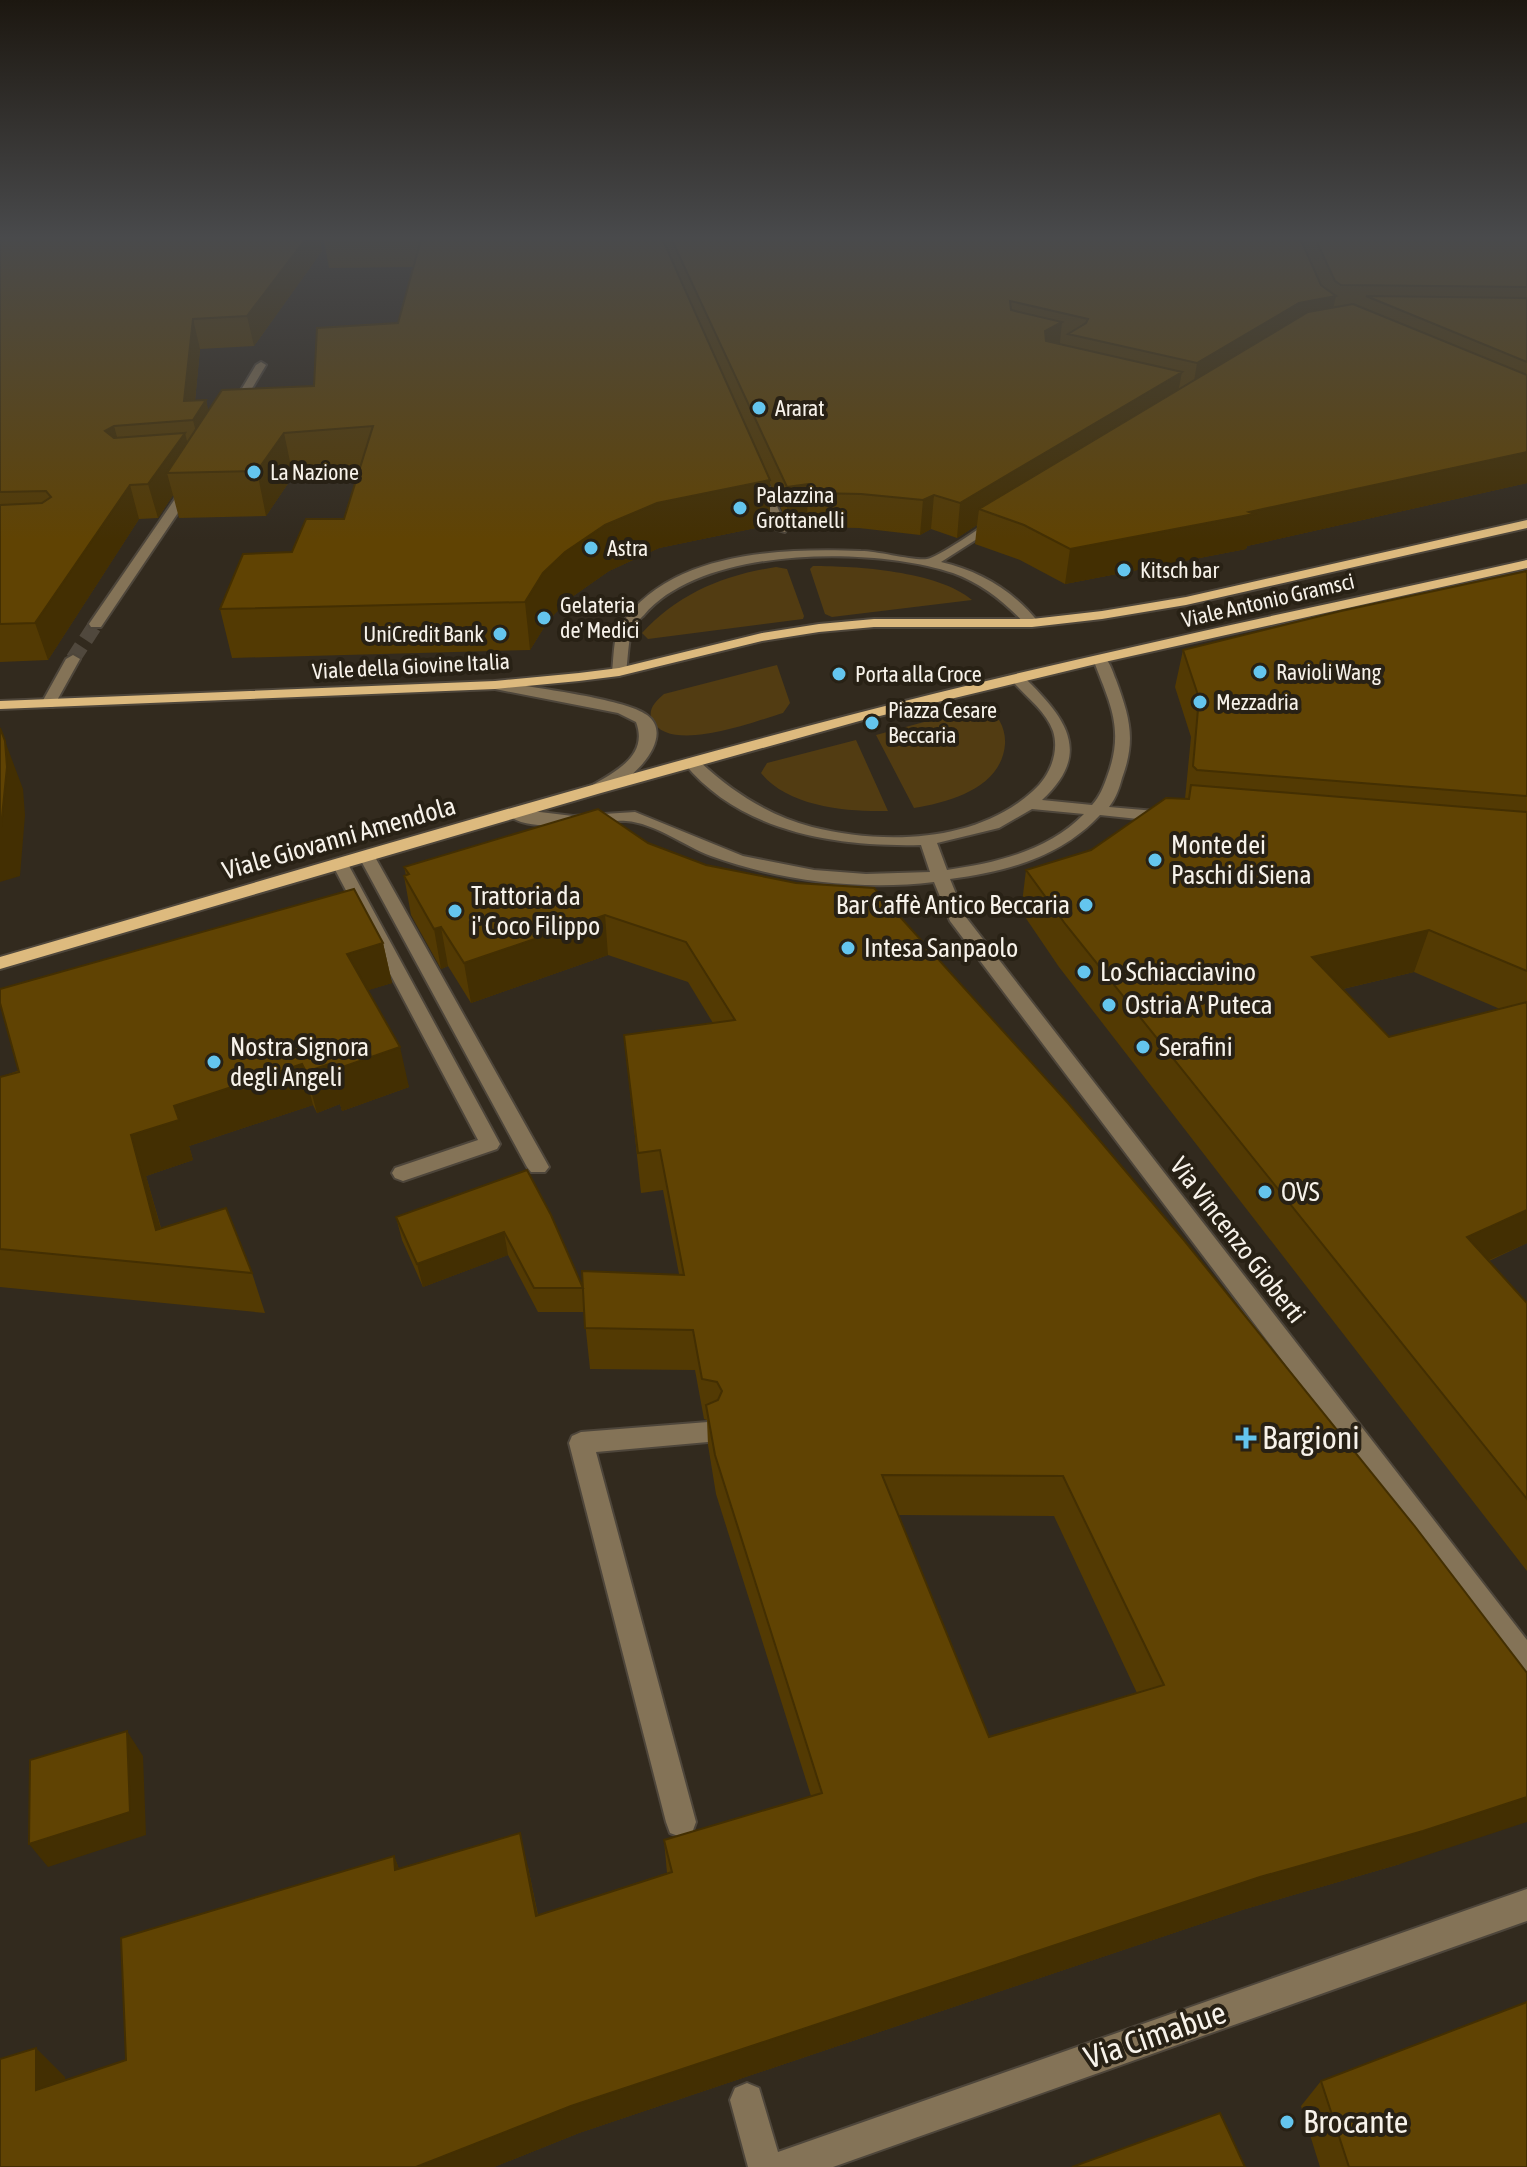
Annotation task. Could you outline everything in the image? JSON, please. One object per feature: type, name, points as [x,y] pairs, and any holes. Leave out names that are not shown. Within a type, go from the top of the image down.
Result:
[{"type":"main road","name":"Viale Antonio Gramsci","points":[[1032,623],[1186,601],[1527,524]]},
{"type":"main road","name":"Viale Antonio Gramsci","points":[[1018,679],[1527,564]]},
{"type":"main road","name":"Viale della Giovine Italia","points":[[0,705],[495,685],[619,672],[736,642],[819,628],[874,623],[1032,623]]},
{"type":"main road","points":[[692,763],[859,717],[1018,679]]},
{"type":"main road","name":"Viale Giovanni Amendola","points":[[0,963],[692,763]]},
{"type":"street","points":[[227,423],[261,365]]},
{"type":"street","points":[[755,472],[781,529]]},
{"type":"street","points":[[96,624],[197,477]]},
{"type":"street","points":[[931,563],[1010,514]]},
{"type":"street","points":[[619,672],[618,648],[630,621],[653,597],[679,581],[707,570],[750,559],[807,552],[885,555],[931,563],[987,583],[1017,604],[1032,623]]},
{"type":"street","points":[[48,704],[73,659]]},
{"type":"street","points":[[515,814],[564,821],[633,816],[736,859],[790,871],[883,881],[939,878],[1013,861],[1077,832],[1114,789],[1124,749],[1120,721],[1100,659]]},
{"type":"street","points":[[692,763],[738,803],[784,824],[840,837],[927,840],[984,828],[1011,818],[1031,804],[1055,774],[1063,739],[1051,714],[1018,679]]},
{"type":"street","points":[[495,685],[622,709],[643,719],[650,732],[649,746],[634,765],[595,790]]},
{"type":"street","points":[[1031,804],[1185,819]]},
{"type":"street","name":"Via Vincenzo Gioberti","points":[[927,840],[956,917],[1527,1662]]},
{"type":"street","points":[[367,857],[538,1167]]},
{"type":"street","points":[[340,864],[490,1144],[403,1173]]},
{"type":"street","points":[[681,1822],[581,1443],[708,1432]]},
{"type":"street","name":"Via Cimabue","points":[[784,2167],[1527,1905]]},
{"type":"street","points":[[747,2100],[765,2167]]},
{"type":"shaded area","points":[[813,566],[873,569],[918,576],[957,590],[972,600],[832,617],[825,614],[810,569]]},
{"type":"shaded area","points":[[776,567],[787,569],[803,619],[648,639],[642,633],[671,607],[703,588],[738,575]]},
{"type":"shaded area","points":[[777,665],[790,703],[783,713],[714,733],[694,735],[676,735],[661,730],[652,720],[652,709],[664,694]]},
{"type":"shaded area","points":[[987,705],[995,713],[1005,738],[1002,759],[995,771],[972,790],[943,802],[914,808],[876,735]]},
{"type":"shaded area","points":[[856,740],[888,811],[837,808],[803,800],[773,784],[761,773],[767,763]]},
{"type":"building","points":[[0,337],[191,337],[184,401],[206,400],[193,420],[114,426],[105,431],[114,438],[185,433],[148,484],[130,485],[35,623],[0,624],[0,505],[42,503],[51,497],[46,491],[0,492]]},
{"type":"building","points":[[317,337],[706,337],[770,480],[657,503],[605,525],[565,552],[543,573],[525,602],[220,609],[243,554],[292,552],[306,519],[344,519],[373,426],[284,433],[257,471],[167,473],[222,390],[314,386]]},
{"type":"building","points":[[717,337],[1046,337],[1046,341],[1182,372],[960,503],[934,495],[923,500],[813,493],[808,484],[787,487]]},
{"type":"building","points":[[1082,337],[1241,337],[1197,363]]},
{"type":"building","points":[[1266,337],[1434,337],[1527,375],[1527,452],[1249,512],[1254,514],[1070,549],[1024,525],[979,509]]},
{"type":"building","points":[[1466,337],[1527,337],[1527,362]]},
{"type":"building","points":[[1527,571],[1527,796],[1197,770],[1193,766],[1199,698],[1183,650],[1341,611]]},
{"type":"building","points":[[0,728],[5,741],[7,767],[1,827],[0,827]]},
{"type":"building","points":[[1191,785],[1527,812],[1527,971],[1429,930],[1312,957],[1389,1037],[1527,1002],[1527,1210],[1467,1237],[1527,1303],[1527,1499],[1066,925],[1026,870],[1091,850],[1166,798],[1189,799]]},
{"type":"building","points":[[598,809],[648,843],[706,865],[796,883],[874,888],[1068,1103],[1183,1239],[1413,1524],[1527,1673],[1527,1797],[1423,1831],[1260,1877],[571,2106],[416,2167],[0,2167],[0,2059],[36,2048],[36,2090],[126,2060],[121,1938],[394,1856],[395,1870],[520,1833],[536,1916],[672,1872],[664,1840],[822,1793],[715,1455],[706,1405],[718,1400],[722,1391],[717,1382],[702,1379],[693,1330],[585,1328],[582,1271],[684,1275],[660,1150],[638,1153],[624,1035],[735,1020],[686,942],[605,915],[464,963],[441,927],[434,929],[404,876],[409,874],[404,867]],"holes":[[[882,1475],[1063,1476],[1164,1685],[989,1737]]]},
{"type":"building","points":[[354,889],[383,943],[347,954],[400,1047],[331,1071],[329,1064],[306,1072],[302,1064],[174,1106],[179,1120],[131,1135],[156,1230],[226,1208],[252,1273],[0,1249],[0,1077],[19,1072],[0,1003],[0,989]]},
{"type":"building","points":[[527,1170],[583,1288],[534,1288],[504,1232],[417,1264],[396,1217]]},
{"type":"building","points":[[127,1731],[130,1812],[29,1844],[30,1760]]},
{"type":"building","points":[[1527,2002],[1527,2167],[1349,2167],[1321,2081]]},
{"type":"building","points":[[1220,2113],[1245,2167],[1072,2167]]},
{"type":"tunnel","points":[[73,659],[96,624]]},
{"type":"place","name":"Ararat","points":[[759,408]]},
{"type":"place","name":"La Nazione","points":[[254,472]]},
{"type":"place","name":"Palazzina Grottanelli","points":[[740,508]]},
{"type":"place","name":"Astra","points":[[591,548]]},
{"type":"place","name":"Kitsch bar","points":[[1124,570]]},
{"type":"place","name":"Gelateria de' Medici","points":[[544,618]]},
{"type":"place","name":"UniCredit Bank","points":[[500,634]]},
{"type":"place","name":"Ravioli Wang","points":[[1260,672]]},
{"type":"place","name":"Porta alla Croce","points":[[839,674]]},
{"type":"place","name":"Mezzadria","points":[[1200,702]]},
{"type":"place","name":"Piazza Cesare Beccaria","points":[[872,723]]},
{"type":"place","name":"Monte dei Paschi di Siena","points":[[1155,860]]},
{"type":"place","name":"Bar Caffè Antico Beccaria","points":[[1086,905]]},
{"type":"place","name":"Trattoria da i' Coco Filippo","points":[[455,911]]},
{"type":"place","name":"Intesa Sanpaolo","points":[[848,948]]},
{"type":"place","name":"Lo Schiacciavino","points":[[1084,972]]},
{"type":"place","name":"Ostria A' Puteca","points":[[1109,1005]]},
{"type":"place","name":"Serafini","points":[[1143,1047]]},
{"type":"place","name":"Nostra Signora degli Angeli","points":[[214,1062]]},
{"type":"place","name":"OVS","points":[[1265,1192]]},
{"type":"place","name":"Bargioni","points":[[1246,1438]]},
{"type":"place","name":"Brocante","points":[[1287,2122]]}]
